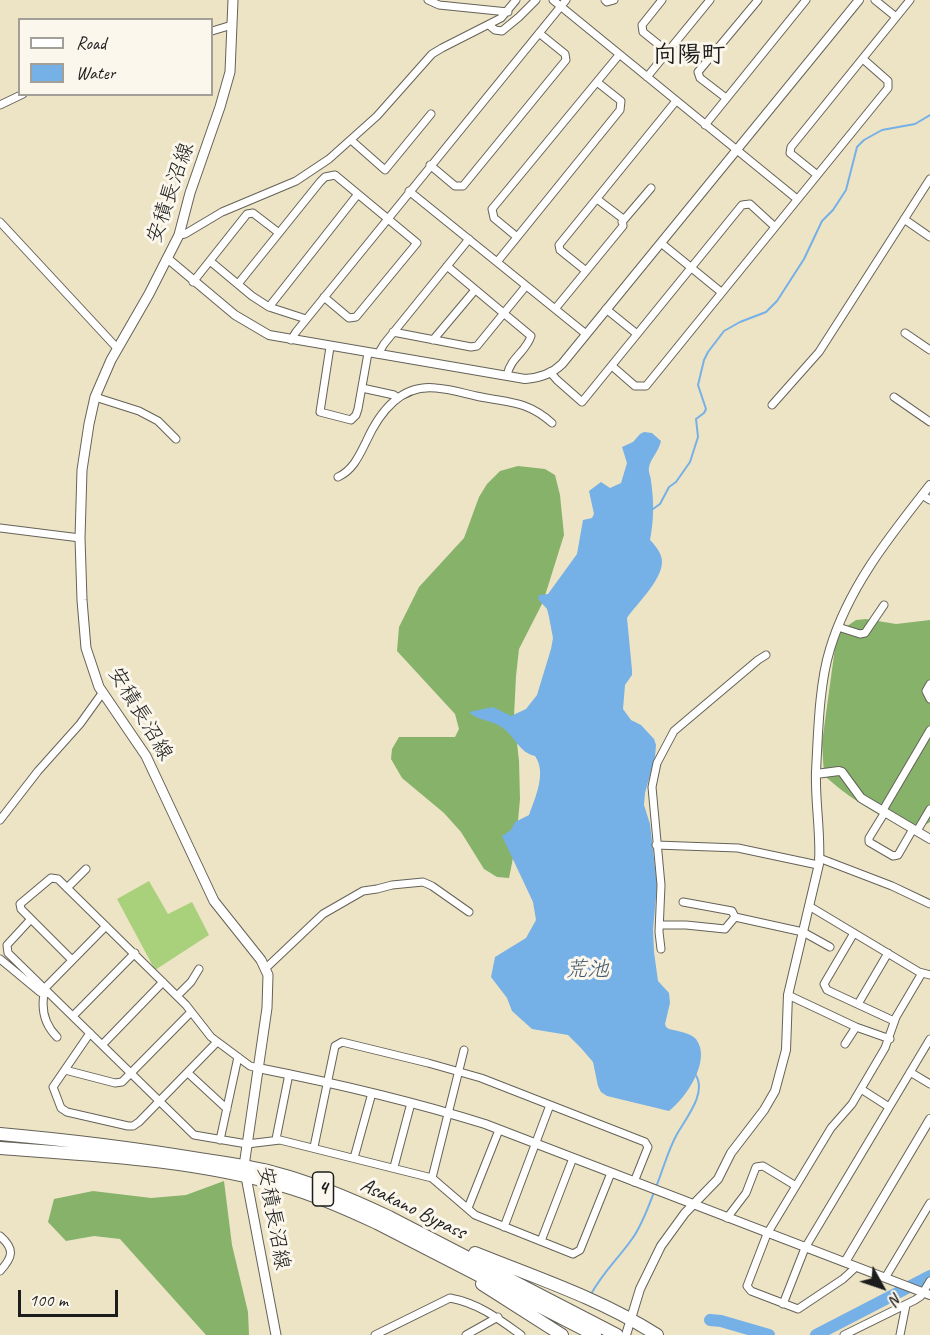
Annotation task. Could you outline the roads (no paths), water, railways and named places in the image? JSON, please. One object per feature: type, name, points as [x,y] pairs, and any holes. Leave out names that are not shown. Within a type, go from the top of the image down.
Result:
[{"type":"highway","name":"Asakano Bypass","points":[[0,1134],[118,1146],[246,1172],[347,1209],[595,1335]]},
{"type":"highway","name":"Asakano Bypass","points":[[0,1148],[162,1161],[246,1172],[274,1172],[322,1188],[372,1209],[624,1334]]},
{"type":"highway","points":[[0,1153],[21,1149]]},
{"type":"highway","points":[[410,1228],[427,1232],[593,1300],[631,1318],[657,1335]]},
{"type":"highway","points":[[395,1232],[420,1251],[486,1287],[562,1335]]},
{"type":"main road","name":"安積長沼線","points":[[233,0],[230,72],[190,193],[180,235],[117,348],[96,397],[82,470],[80,538],[86,648],[95,677],[155,772],[214,901],[266,968],[268,995],[247,1144],[246,1172],[276,1335]]},
{"type":"street","points":[[428,0],[439,5],[508,12]]},
{"type":"street","points":[[180,235],[222,212],[296,181],[333,156],[400,92],[432,54],[489,25],[508,12],[516,0]]},
{"type":"street","points":[[489,25],[495,30],[502,31],[536,0]]},
{"type":"street","points":[[553,0],[563,3],[619,55],[797,199]]},
{"type":"street","points":[[605,0],[607,2],[614,0]]},
{"type":"street","points":[[662,0],[642,25],[643,32],[668,52]]},
{"type":"street","points":[[648,77],[710,0]]},
{"type":"street","points":[[726,98],[700,78],[698,72],[758,0]]},
{"type":"street","points":[[705,125],[806,0]]},
{"type":"street","points":[[167,258],[193,282],[259,331],[330,347],[507,375],[532,378],[550,372],[562,364],[859,0]]},
{"type":"street","points":[[875,0],[896,18]]},
{"type":"street","points":[[816,174],[790,153],[791,147],[910,0]]},
{"type":"street","points":[[291,340],[387,218],[563,3]]},
{"type":"street","points":[[213,31],[232,25]]},
{"type":"street","points":[[430,165],[455,186],[463,186],[566,60],[565,54],[539,33]]},
{"type":"street","points":[[517,237],[494,218],[492,209],[619,55]]},
{"type":"street","points":[[612,366],[635,386],[646,386],[888,88],[888,81],[863,59]]},
{"type":"street","points":[[497,262],[620,110],[621,101],[597,82]]},
{"type":"street","points":[[0,105],[19,96]]},
{"type":"street","points":[[586,271],[560,250],[559,245],[676,101]]},
{"type":"street","points":[[351,140],[385,170],[431,114]]},
{"type":"street","points":[[238,284],[325,177],[335,176],[417,243],[356,317],[349,318],[324,297]]},
{"type":"street","points":[[772,405],[819,352],[930,179]]},
{"type":"street","points":[[622,222],[651,188]]},
{"type":"street","points":[[409,191],[586,334]]},
{"type":"street","points":[[269,307],[358,195]]},
{"type":"street","points":[[555,309],[623,226],[622,219],[597,199]]},
{"type":"street","points":[[550,372],[582,402],[742,206],[750,204],[774,226]]},
{"type":"street","points":[[193,282],[247,214],[253,213],[279,233]]},
{"type":"street","points":[[904,219],[930,237]]},
{"type":"street","points":[[0,222],[117,348]]},
{"type":"street","points":[[330,347],[320,412],[351,420],[356,415],[373,353],[469,239]]},
{"type":"street","points":[[661,243],[721,292]]},
{"type":"street","points":[[210,261],[269,307],[306,319]]},
{"type":"street","points":[[447,266],[531,336],[530,341],[511,363],[507,375]]},
{"type":"street","points":[[393,332],[471,347],[477,346],[526,286]]},
{"type":"street","points":[[434,340],[475,290]]},
{"type":"street","points":[[606,309],[637,334]]},
{"type":"street","points":[[905,333],[930,350]]},
{"type":"street","points":[[362,388],[394,395],[398,398]]},
{"type":"street","points":[[338,477],[354,465],[377,419],[398,398],[413,390],[438,388],[483,398],[508,400],[541,413],[552,423]]},
{"type":"street","points":[[96,397],[139,411],[158,422],[176,439]]},
{"type":"street","points":[[894,397],[930,422]]},
{"type":"street","points":[[624,1334],[646,1276],[661,1246],[693,1204],[718,1179],[731,1153],[764,1110],[775,1091],[786,1050],[788,995],[819,862],[821,842],[816,774],[824,679],[829,651],[865,572],[926,497],[930,485]]},
{"type":"street","points":[[0,528],[80,538]]},
{"type":"street","points":[[838,627],[860,634],[864,633],[884,605]]},
{"type":"street","points":[[661,949],[661,885],[651,787],[657,763],[670,737],[766,655]]},
{"type":"street","points":[[930,684],[926,691],[930,699]]},
{"type":"street","points":[[1,816],[80,724],[103,692]]},
{"type":"street","points":[[930,730],[869,838],[869,842],[893,856],[898,855],[930,808]]},
{"type":"street","points":[[816,774],[842,772],[857,795],[930,839]]},
{"type":"street","points":[[656,845],[738,848],[819,862],[891,886],[930,904]]},
{"type":"street","points":[[67,888],[86,869]]},
{"type":"street","points":[[72,960],[21,909],[20,904],[51,878],[58,879],[135,953],[179,997],[211,1037],[249,1066],[327,1081],[449,1113],[573,1158],[927,1294]]},
{"type":"street","points":[[266,968],[323,914],[363,891],[423,882],[469,912]]},
{"type":"street","points":[[683,902],[732,911],[735,917]]},
{"type":"street","points":[[809,906],[926,974],[894,1021],[890,1039],[861,1089],[848,1109],[831,1128],[767,1234],[747,1286],[751,1291],[795,1309],[843,1279],[856,1267]]},
{"type":"street","points":[[660,925],[726,928],[735,917]]},
{"type":"street","points":[[735,917],[803,932],[830,947]]},
{"type":"street","points":[[31,919],[7,945],[8,952],[45,992]]},
{"type":"street","points":[[57,1037],[49,1030],[42,1011],[45,992],[105,926]]},
{"type":"street","points":[[854,933],[824,983],[827,990],[894,1021]]},
{"type":"street","points":[[73,1016],[135,953]]},
{"type":"street","points":[[858,1004],[888,953]]},
{"type":"street","points":[[0,959],[73,1016],[194,1135],[247,1144],[276,1139],[432,1178],[478,1217],[573,1254],[579,1251],[611,1173]]},
{"type":"street","points":[[179,997],[199,969]]},
{"type":"street","points":[[179,997],[200,981]]},
{"type":"street","points":[[102,1045],[164,982]]},
{"type":"street","points":[[788,995],[856,1027],[890,1039]]},
{"type":"street","points":[[65,1070],[118,1083],[124,1081],[191,1012]]},
{"type":"street","points":[[845,1044],[856,1027]]},
{"type":"street","points":[[90,1033],[53,1087],[61,1108],[67,1112],[133,1126],[217,1042]]},
{"type":"street","points":[[783,1304],[805,1248],[930,1039]]},
{"type":"street","points":[[314,1147],[335,1046],[342,1042],[481,1078],[645,1142],[648,1147],[634,1182]]},
{"type":"street","points":[[432,1178],[464,1050]]},
{"type":"street","points":[[220,1140],[238,1057]]},
{"type":"street","points":[[910,1072],[930,1084]]},
{"type":"street","points":[[188,1073],[227,1109]]},
{"type":"street","points":[[276,1139],[289,1074]]},
{"type":"street","points":[[861,1089],[889,1107]]},
{"type":"street","points":[[354,1158],[372,1093]]},
{"type":"street","points":[[394,1167],[411,1103]]},
{"type":"street","points":[[504,1227],[550,1105]]},
{"type":"street","points":[[845,1262],[930,1119]]},
{"type":"street","points":[[468,1208],[499,1130]]},
{"type":"street","points":[[541,1241],[573,1158]]},
{"type":"street","points":[[727,1218],[746,1193],[756,1167],[763,1166],[796,1186]]},
{"type":"street","points":[[885,1278],[930,1203]]},
{"type":"street","points":[[0,1236],[9,1244],[11,1252],[9,1261],[0,1271]]},
{"type":"street","points":[[844,1335],[859,1331],[927,1294],[930,1281]]},
{"type":"street","points":[[375,1335],[450,1298],[479,1307],[498,1317],[521,1335]]},
{"type":"street","points":[[900,1335],[906,1305]]},
{"type":"street","points":[[466,1335],[498,1317]]},
{"type":"water","name":"荒池","points":[[644,432],[652,433],[661,441],[649,469],[653,503],[650,540],[661,556],[662,564],[656,580],[627,618],[632,675],[625,685],[623,709],[631,720],[641,725],[654,739],[656,745],[644,805],[650,824],[657,885],[653,930],[654,952],[658,981],[669,993],[670,1003],[665,1024],[669,1029],[694,1037],[700,1048],[701,1057],[695,1078],[683,1097],[669,1111],[607,1096],[601,1092],[593,1062],[581,1048],[568,1035],[532,1029],[512,1011],[507,998],[491,977],[495,957],[526,938],[536,920],[533,902],[502,836],[511,830],[515,822],[529,815],[539,786],[540,770],[535,756],[525,752],[503,728],[469,712],[493,707],[511,716],[526,709],[537,695],[553,638],[547,609],[538,599],[539,595],[548,594],[577,554],[583,520],[592,518],[594,514],[589,491],[601,482],[610,488],[621,483],[627,463],[622,447],[633,442]]},
{"type":"waterway","points":[[653,509],[660,504],[669,487],[676,482],[690,462],[698,437],[696,419],[706,409],[698,385],[708,352],[724,331],[766,312],[777,301],[804,259],[822,221],[833,210],[846,190],[857,147],[864,140],[882,130],[915,124],[930,115]]},
{"type":"waterway","points":[[656,1187],[668,1153],[697,1097],[699,1089],[695,1074]]},
{"type":"waterway","points":[[590,1296],[636,1234],[654,1192]]},
{"type":"waterway","points":[[816,1335],[930,1276]]},
{"type":"waterway","points":[[710,1320],[769,1335]]},
{"type":"district","name":"向陽町","points":[[689,56]]}]
